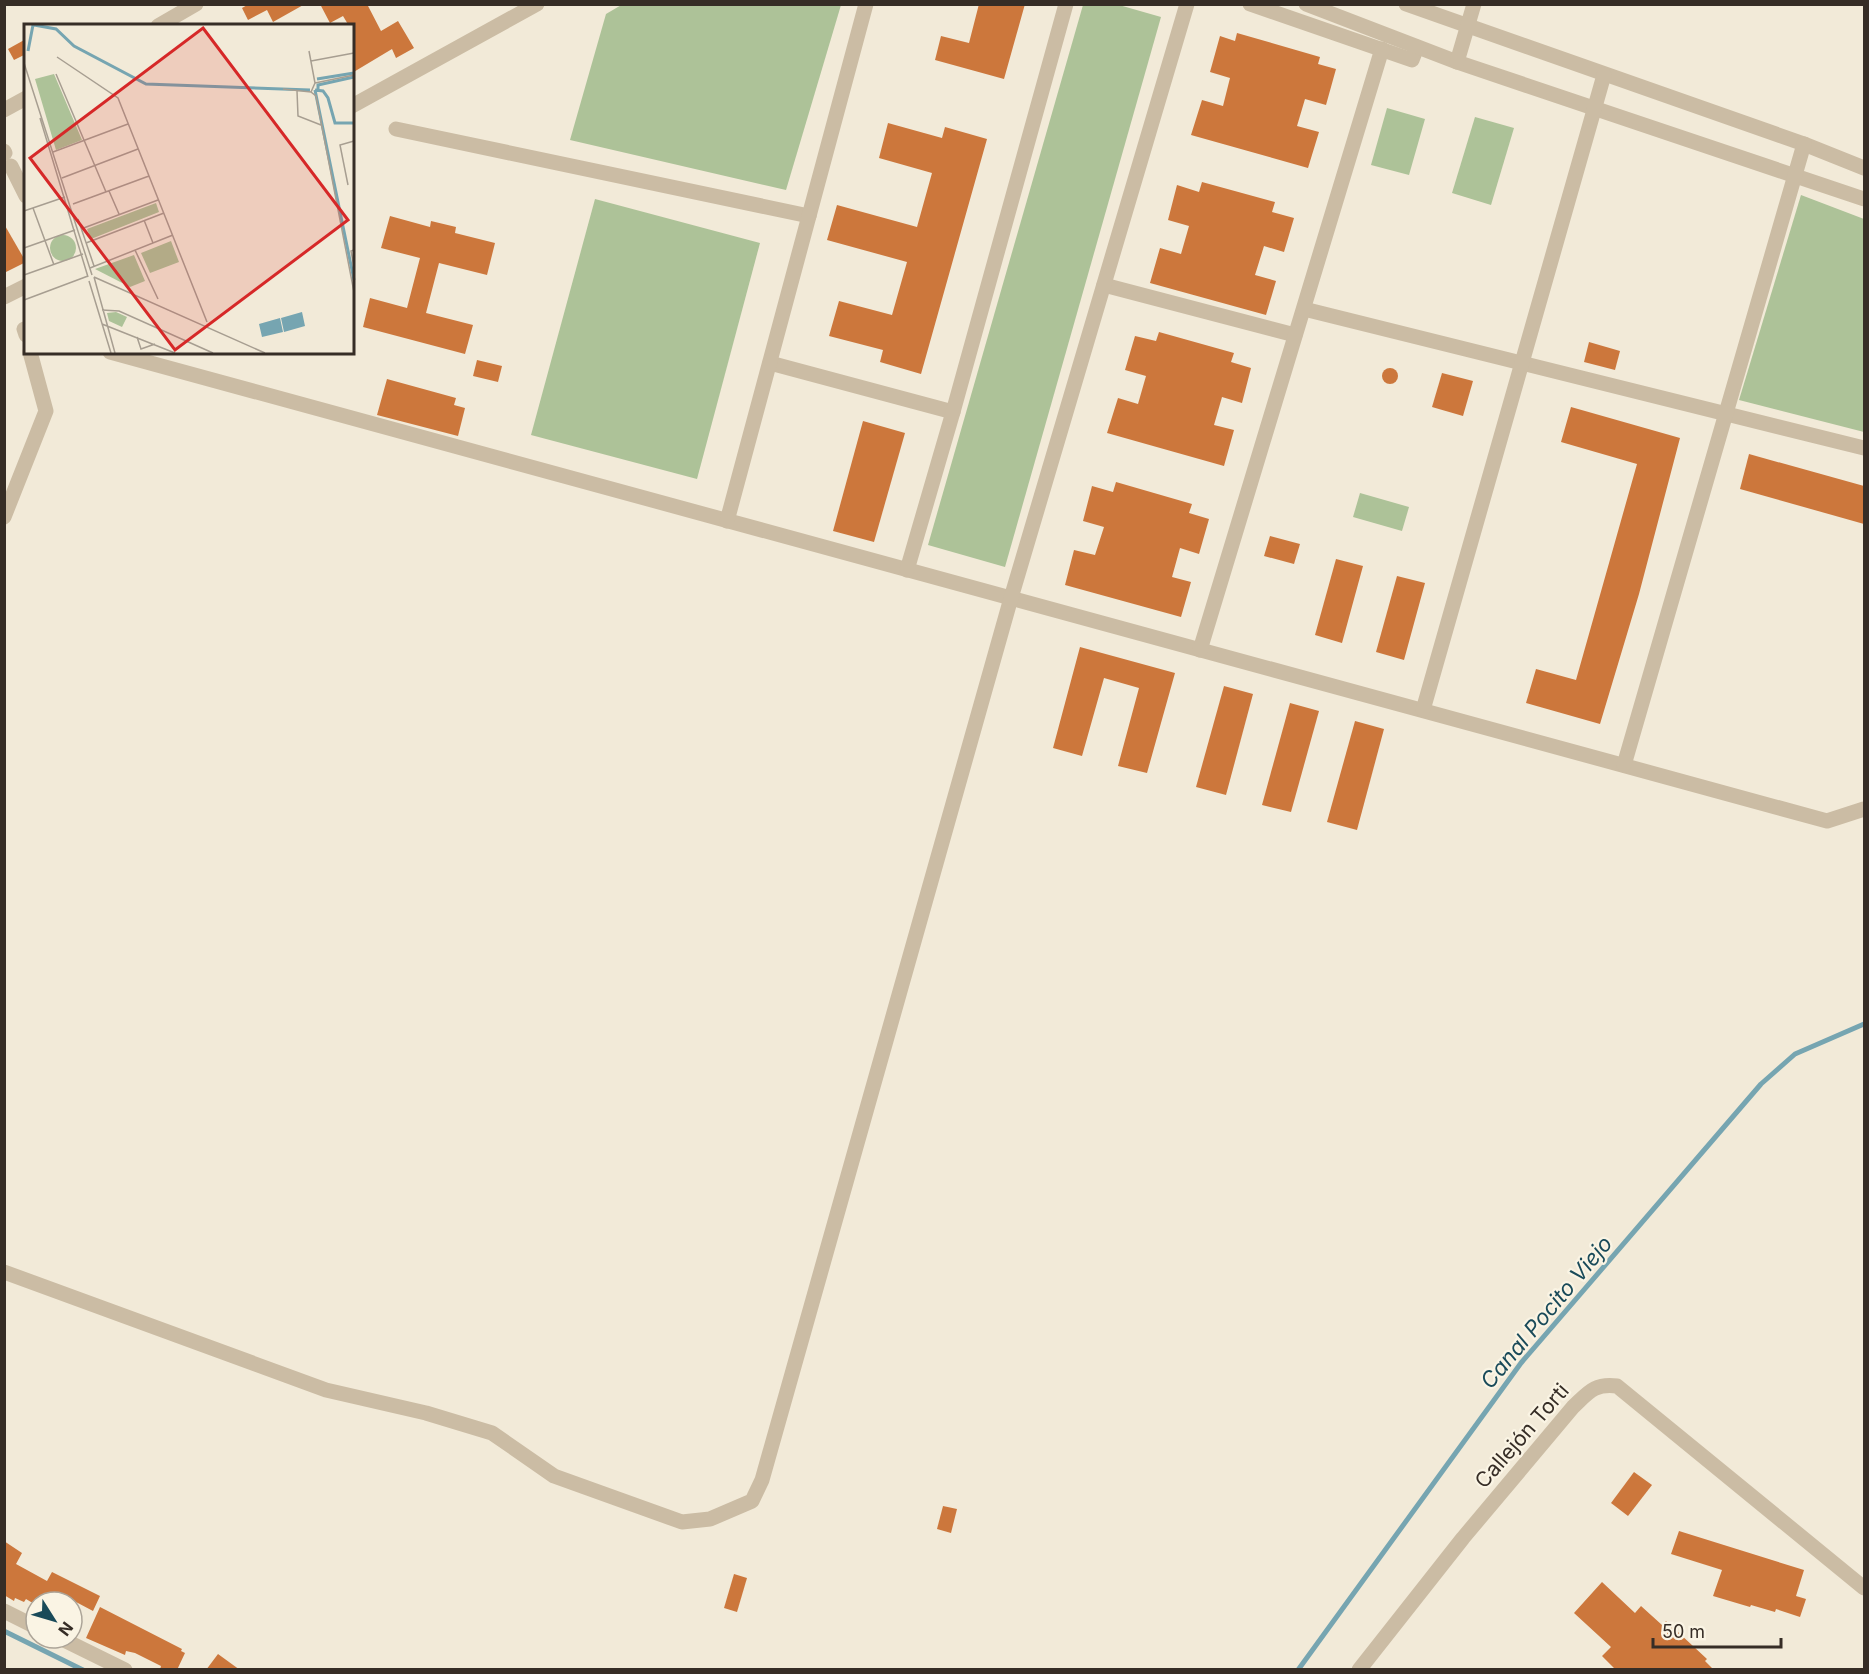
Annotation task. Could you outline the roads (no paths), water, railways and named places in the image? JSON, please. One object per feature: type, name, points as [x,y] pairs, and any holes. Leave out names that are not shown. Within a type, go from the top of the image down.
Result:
[{"type":"street","points":[[161,24],[196,4]]},
{"type":"street","points":[[354,105],[537,4]]},
{"type":"street","points":[[727,521],[867,4]]},
{"type":"street","points":[[907,570],[1066,4]]},
{"type":"street","points":[[4,1272],[326,1390],[426,1413],[492,1433],[554,1476],[682,1522],[710,1519],[752,1501],[762,1480],[1011,598],[1187,4]]},
{"type":"street","points":[[1250,4],[1412,60],[1417,46]]},
{"type":"street","points":[[1306,4],[1457,62],[1864,200]]},
{"type":"street","points":[[1406,4],[1804,144],[1864,168]]},
{"type":"street","points":[[1457,62],[1474,4]]},
{"type":"street","points":[[1200,650],[1382,49]]},
{"type":"street","points":[[1423,710],[1604,75]]},
{"type":"street","points":[[4,110],[24,99]]},
{"type":"street","points":[[396,129],[809,216]]},
{"type":"street","points":[[1624,765],[1804,144]]},
{"type":"street","points":[[7,157],[24,192]]},
{"type":"street","points":[[1104,285],[1295,335]]},
{"type":"street","points":[[4,297],[24,286]]},
{"type":"street","points":[[1304,309],[1864,448]]},
{"type":"street","points":[[4,517],[46,411],[31,354]]},
{"type":"street","points":[[117,354],[1827,821],[1864,809]]},
{"type":"street","points":[[770,363],[953,412]]},
{"type":"street","name":"Callejón Torti","points":[[1359,1670],[1463,1538],[1573,1407],[1592,1389],[1606,1384],[1617,1386],[1864,1588]]},
{"type":"street","points":[[4,1611],[24,1621]]},
{"type":"street","points":[[84,1650],[125,1670]]},
{"type":"waterway","name":"Canal Pocito Viejo","points":[[1298,1670],[1521,1363],[1761,1084],[1795,1054],[1864,1024]]},
{"type":"waterway","name":"Canal Pocito Viejo","points":[[4,1631],[83,1670]]}]
